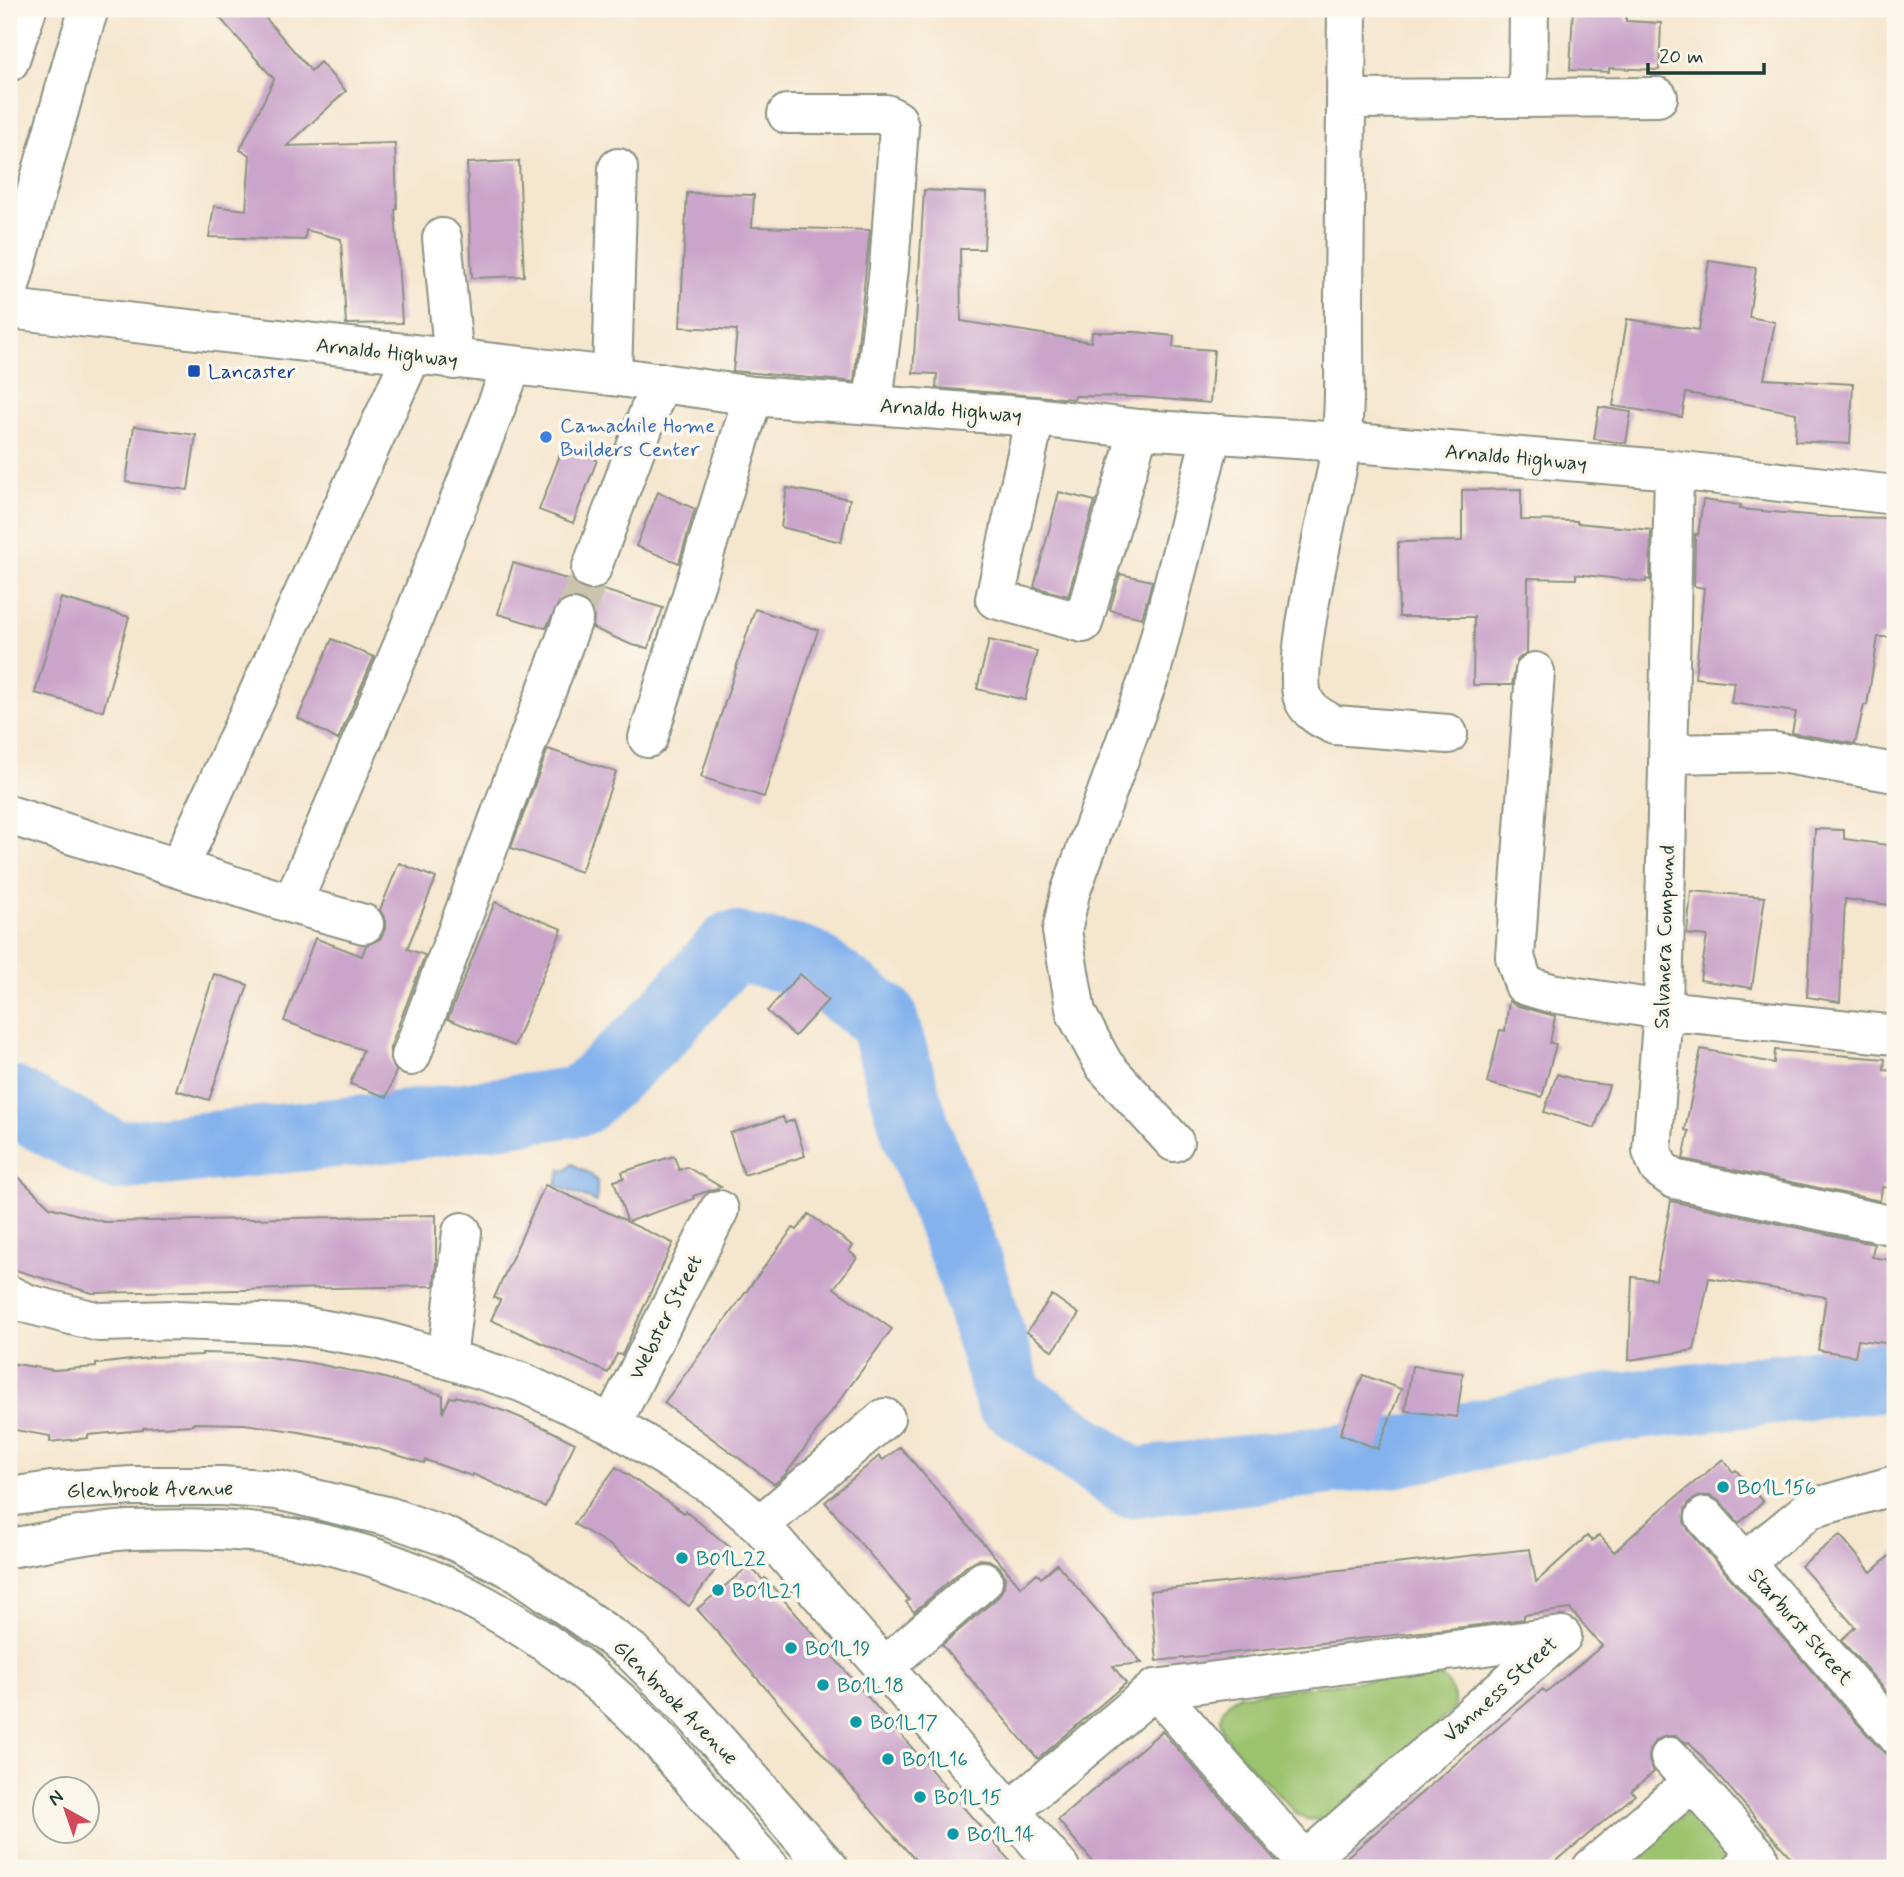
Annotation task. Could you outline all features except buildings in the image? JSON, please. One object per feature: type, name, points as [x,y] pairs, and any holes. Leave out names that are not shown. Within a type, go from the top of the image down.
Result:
[{"type":"street","points":[[9,62],[27,9]]},
{"type":"street","points":[[9,290],[89,9]]},
{"type":"street","points":[[1347,9],[1343,442],[1300,667],[1303,698],[1320,718],[1335,724],[1448,734]]},
{"type":"street","points":[[1528,98],[1529,9]]},
{"type":"street","points":[[1346,99],[1658,97]]},
{"type":"street","points":[[788,114],[886,114],[897,120],[899,127],[889,268],[873,404]]},
{"type":"street","points":[[612,376],[618,168]]},
{"type":"street","points":[[442,238],[454,360]]},
{"type":"street","name":"Arnaldo Highway","points":[[9,309],[612,376],[753,396],[1674,470],[1895,495]]},
{"type":"street","points":[[179,868],[412,355]]},
{"type":"street","points":[[292,904],[403,645],[512,366]]},
{"type":"street","points":[[592,570],[660,382]]},
{"type":"street","points":[[648,738],[753,396]]},
{"type":"street","points":[[1035,417],[995,599],[1083,623],[1139,429]]},
{"type":"street","points":[[1174,1142],[1104,1065],[1076,1013],[1062,932],[1070,893],[1151,672],[1212,433]]},
{"type":"street","name":"Salvanera Compound","points":[[1674,470],[1663,1010],[1652,1151],[1659,1168],[1674,1179],[1885,1224]]},
{"type":"street","points":[[411,1056],[573,619]]},
{"type":"street","points":[[1535,672],[1515,957],[1524,985],[1551,993],[1663,1010],[1895,1035]]},
{"type":"street","points":[[1668,754],[1775,752],[1895,774]]},
{"type":"street","points":[[9,815],[364,924]]},
{"type":"street","name":"Webster Street","points":[[612,1424],[719,1210]]},
{"type":"street","points":[[447,1359],[462,1232]]},
{"type":"street","points":[[9,1295],[28,1304],[99,1322],[174,1320],[291,1324],[377,1339],[520,1382],[612,1424],[718,1489],[760,1525],[1059,1868]]},
{"type":"street","points":[[760,1525],[885,1418]]},
{"type":"street","points":[[1745,1562],[1810,1509],[1895,1485]]},
{"type":"street","name":"Glenbrook Avenue","points":[[9,1497],[51,1491],[133,1486],[220,1486],[277,1490],[390,1517],[444,1536],[518,1572],[631,1651],[690,1709],[829,1868]]},
{"type":"street","name":"Starburst Street","points":[[1705,1517],[1895,1734]]},
{"type":"street","name":"Glenbrook Avenue","points":[[9,1548],[127,1530],[234,1531],[316,1542],[426,1577],[482,1603],[540,1638],[592,1677],[627,1707],[659,1740],[770,1868]]},
{"type":"street","points":[[884,1667],[983,1581]]},
{"type":"street","name":"Vanness Street","points":[[1562,1636],[1305,1861],[1155,1689],[1329,1666],[1562,1636]]},
{"type":"street","points":[[1010,1811],[1155,1689]]},
{"type":"street","points":[[1592,1868],[1681,1770],[1758,1856],[1743,1868]]},
{"type":"green space","points":[[1426,1673],[1440,1677],[1449,1684],[1454,1709],[1325,1820],[1305,1819],[1297,1814],[1242,1757],[1224,1734],[1221,1725],[1221,1715],[1225,1707],[1240,1695]]},
{"type":"green space","points":[[1693,1814],[1709,1821],[1720,1835],[1725,1851],[1720,1868],[1615,1868],[1682,1815]]},
{"type":"water","points":[[572,1164],[589,1173],[597,1181],[597,1202],[556,1186],[561,1169],[567,1170]]},
{"type":"waterway","points":[[9,1100],[116,1156],[393,1127],[580,1101],[655,1032],[732,946],[808,963],[882,1017],[917,1134],[970,1268],[1009,1398],[1130,1483],[1392,1453],[1595,1410],[1895,1375]]},
{"type":"tunnel","points":[[573,619],[591,570]]},
{"type":"place","name":"Lancaster","points":[[194,371]]},
{"type":"place","name":"Camachile Home Builders Center","points":[[546,437]]},
{"type":"place","name":"B01L156","points":[[1723,1487]]},
{"type":"place","name":"B01L22","points":[[682,1558]]},
{"type":"place","name":"B01L21","points":[[718,1590]]},
{"type":"place","name":"B01L19","points":[[791,1648]]},
{"type":"place","name":"B01L18","points":[[823,1685]]},
{"type":"place","name":"B01L17","points":[[856,1722]]},
{"type":"place","name":"B01L16","points":[[888,1759]]},
{"type":"place","name":"B01L15","points":[[920,1797]]},
{"type":"place","name":"B01L14","points":[[953,1834]]}]
